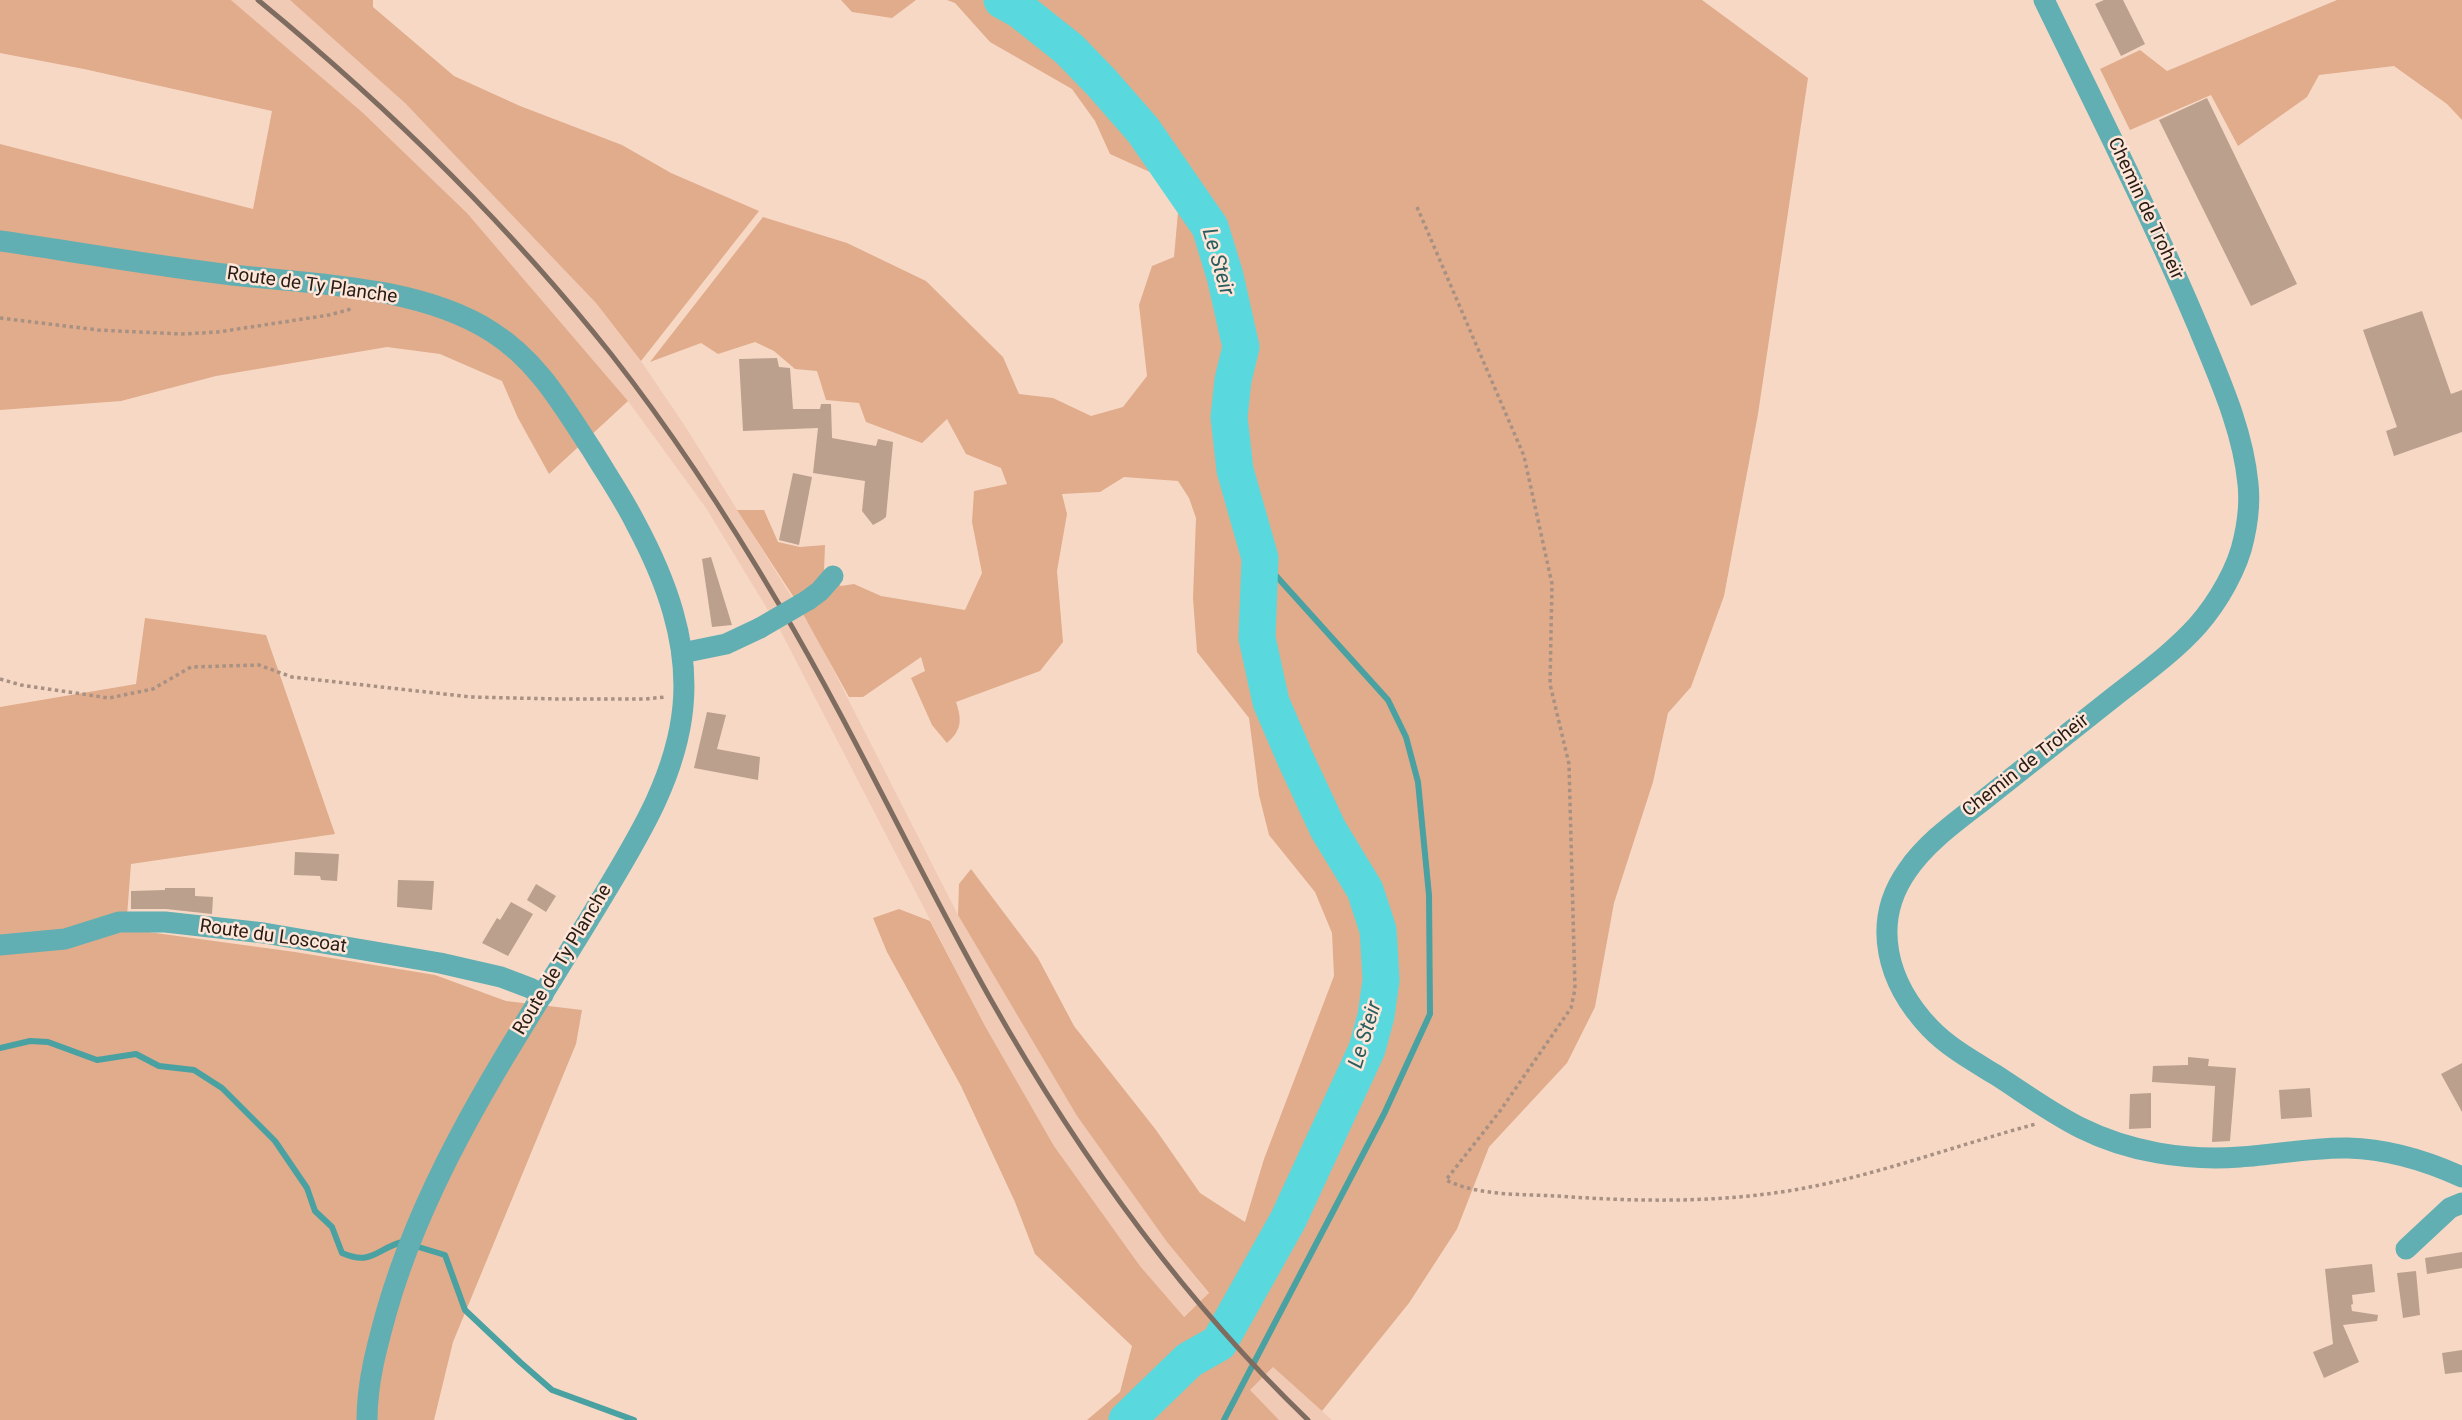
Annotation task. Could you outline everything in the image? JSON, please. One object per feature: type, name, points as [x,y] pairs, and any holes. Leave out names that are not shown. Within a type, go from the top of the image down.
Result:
[{"type":"street","name":"Chemin de Troheïr","points":[[2044,0],[2127,167],[2172,265],[2236,426],[2248,480],[2249,498],[2243,544],[2235,566],[2214,605],[2197,626],[2132,682],[1957,821],[1922,853],[1905,873],[1891,908],[1886,943],[1888,959],[1906,997],[1930,1028],[1952,1047],[2061,1118],[2113,1140],[2169,1155],[2217,1158],[2352,1148],[2403,1156],[2462,1177]]},
{"type":"street","name":"Route de Ty Planche","points":[[0,241],[227,274],[363,290],[409,299],[473,321],[507,343],[537,370],[564,406],[616,488],[644,540],[662,578],[672,608],[682,653],[684,694],[674,754],[651,813],[456,1141],[428,1196],[407,1247],[372,1364],[367,1420]]},
{"type":"street","points":[[682,653],[726,644],[760,628],[808,600],[834,576]]},
{"type":"street","name":"Route du Loscoat","points":[[0,945],[65,939],[119,922],[177,923],[264,933],[460,967],[519,983],[543,995]]},
{"type":"street","points":[[2406,1250],[2450,1208],[2462,1203]]},
{"type":"path","points":[[1417,207],[1524,456],[1552,584],[1550,684],[1569,764],[1575,989],[1571,1008],[1508,1099],[1446,1180],[1455,1185],[1492,1192],[1629,1201],[1684,1201],[1774,1193],[1866,1173],[2061,1118]]},
{"type":"path","points":[[0,318],[98,330],[182,334],[218,332],[329,315],[351,309],[363,290]]},
{"type":"path","points":[[0,679],[22,685],[109,698],[153,689],[191,667],[259,665],[292,677],[471,697],[645,699],[684,694]]},
{"type":"shaded area","points":[[0,0],[231,0],[362,112],[467,213],[628,401],[549,474],[518,418],[502,381],[440,354],[387,347],[216,376],[121,401],[0,410],[0,144],[253,209],[272,111],[0,53]]},
{"type":"shaded area","points":[[231,0],[290,0],[306,12],[405,103],[545,248],[596,303],[641,361],[685,426],[816,636],[958,915],[1077,1116],[1167,1242],[1209,1294],[1183,1317],[1140,1266],[1054,1146],[985,1026],[780,630],[706,508],[628,401],[467,213],[362,112]]},
{"type":"shaded area","points":[[290,0],[373,0],[373,7],[454,76],[520,106],[622,145],[671,173],[759,211],[641,361],[596,303],[405,103]]},
{"type":"shaded area","points":[[841,0],[916,0],[892,18],[852,12]]},
{"type":"shaded area","points":[[947,0],[1702,0],[1808,78],[1758,414],[1724,596],[1691,687],[1668,713],[1653,782],[1614,903],[1595,1007],[1567,1063],[1489,1147],[1457,1229],[1409,1303],[1322,1411],[1273,1367],[1250,1390],[1279,1420],[1087,1420],[1120,1392],[1132,1346],[1035,1254],[1015,1202],[961,1086],[887,952],[873,918],[899,909],[930,921],[985,1026],[1054,1146],[1140,1266],[1184,1317],[1209,1293],[1167,1242],[1077,1116],[958,915],[959,884],[971,869],[1038,958],[1074,1026],[1156,1130],[1200,1193],[1245,1222],[1264,1159],[1334,976],[1332,933],[1315,892],[1269,835],[1259,795],[1249,718],[1197,652],[1193,598],[1196,518],[1189,498],[1178,481],[1124,477],[1100,492],[1062,494],[1067,514],[1057,571],[1063,642],[1040,671],[956,702],[959,724],[956,734],[947,743],[932,725],[911,678],[925,671],[921,657],[863,697],[849,697],[793,596],[737,510],[764,510],[778,542],[800,547],[825,545],[824,571],[841,586],[854,584],[881,596],[965,610],[982,573],[972,522],[974,491],[1007,484],[1001,468],[966,454],[947,419],[922,443],[866,422],[859,403],[826,400],[817,371],[795,369],[774,351],[755,342],[718,354],[701,343],[650,362],[763,217],[847,243],[926,281],[1003,357],[1019,394],[1053,398],[1091,416],[1123,407],[1147,376],[1139,305],[1152,266],[1174,257],[1178,212],[1152,173],[1110,154],[1095,121],[1072,89],[990,42],[955,3]]},
{"type":"shaded area","points":[[2337,0],[2462,0],[2462,120],[2447,104],[2394,66],[2319,75],[2307,97],[2238,146],[2211,95],[2130,130],[2100,69],[2140,50],[2167,71]]},
{"type":"shaded area","points":[[145,618],[266,635],[335,834],[131,864],[126,929],[295,952],[435,975],[506,1001],[582,1010],[576,1044],[453,1342],[434,1420],[0,1420],[0,707],[136,684]]},
{"type":"shaded area","points":[[1273,1367],[1332,1420],[1279,1420],[1249,1390]]},
{"type":"building","points":[[2104,0],[2123,0],[2145,44],[2121,56],[2095,4]]},
{"type":"building","points":[[2207,98],[2297,284],[2251,306],[2159,120]]},
{"type":"building","points":[[2422,311],[2451,394],[2462,390],[2462,432],[2394,456],[2386,431],[2397,427],[2363,330]]},
{"type":"building","points":[[777,358],[779,367],[790,368],[793,409],[820,409],[821,404],[831,404],[832,438],[876,446],[878,439],[893,442],[886,517],[882,520],[873,525],[862,511],[865,481],[813,473],[818,428],[743,431],[739,359]]},
{"type":"building","points":[[793,473],[812,477],[799,545],[779,540]]},
{"type":"building","points":[[711,557],[732,625],[712,627],[702,559]]},
{"type":"building","points":[[707,712],[726,715],[717,749],[760,757],[758,780],[694,768]]},
{"type":"building","points":[[295,852],[339,854],[337,881],[321,880],[320,876],[294,875]]},
{"type":"building","points":[[398,880],[434,881],[432,910],[397,907]]},
{"type":"building","points":[[536,884],[556,896],[546,912],[527,900]]},
{"type":"building","points":[[195,888],[195,896],[213,897],[212,914],[166,909],[131,909],[131,891]]},
{"type":"building","points":[[511,902],[533,914],[508,956],[482,943],[497,918],[500,920]]},
{"type":"building","points":[[2188,1057],[2209,1059],[2208,1066],[2236,1068],[2230,1141],[2212,1142],[2215,1086],[2152,1082],[2153,1066],[2188,1065]]},
{"type":"building","points":[[2462,1063],[2462,1112],[2441,1074]]},
{"type":"building","points":[[2310,1088],[2312,1117],[2281,1119],[2279,1090]]},
{"type":"building","points":[[2151,1093],[2151,1128],[2129,1129],[2130,1094]]},
{"type":"building","points":[[2462,1252],[2462,1268],[2427,1274],[2425,1258]]},
{"type":"building","points":[[2372,1264],[2375,1292],[2352,1295],[2351,1305],[2352,1311],[2378,1315],[2377,1321],[2343,1325],[2359,1362],[2324,1378],[2313,1352],[2333,1344],[2325,1269]]},
{"type":"building","points":[[2416,1271],[2420,1315],[2403,1318],[2397,1273]]},
{"type":"building","points":[[2462,1350],[2462,1372],[2445,1374],[2442,1353]]},
{"type":"waterway","name":"Le Steir","points":[[1002,0],[1020,10],[1069,49],[1101,82],[1143,130],[1210,227],[1225,276],[1241,347],[1233,380],[1229,417],[1235,470],[1260,558],[1257,638],[1271,702],[1328,829],[1365,890],[1378,930],[1381,980],[1376,1016],[1367,1049],[1288,1220],[1219,1343],[1189,1360],[1127,1420]]},
{"type":"waterway","name":"Le Steir","points":[[1224,1420],[1384,1114],[1430,1014],[1429,895],[1418,782],[1406,737],[1388,700],[1260,558]]},
{"type":"waterway","points":[[0,1048],[30,1041],[48,1042],[97,1060],[136,1054],[159,1066],[194,1070],[222,1088],[275,1141],[307,1188],[315,1211],[332,1227],[342,1253],[352,1257],[367,1257],[402,1242],[445,1255],[465,1310],[552,1390],[634,1420]]},
{"type":"railway","points":[[258,0],[399,124],[488,212],[571,306],[634,384],[700,477],[780,606],[835,704],[964,951],[1059,1113],[1134,1222],[1174,1274],[1261,1373],[1308,1420]]}]
